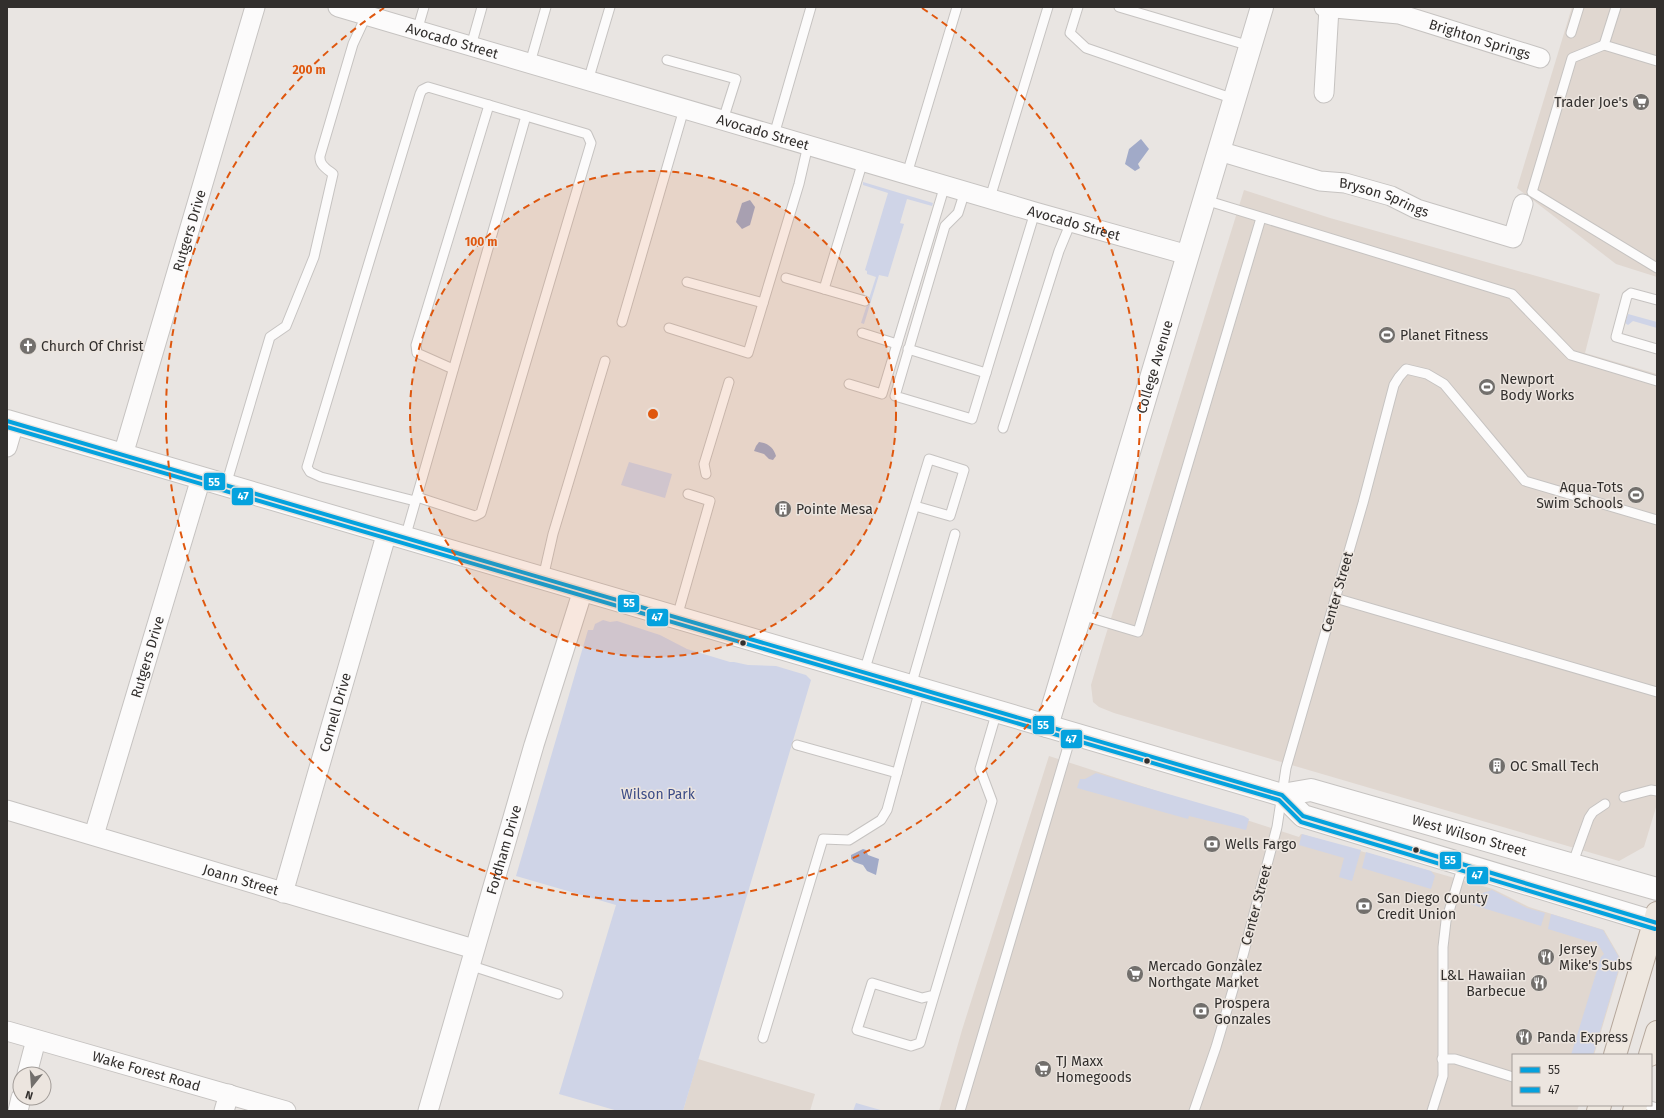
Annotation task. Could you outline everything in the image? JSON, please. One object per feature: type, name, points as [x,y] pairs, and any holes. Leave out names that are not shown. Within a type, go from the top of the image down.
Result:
[{"type":"main road","points":[[1615,1054],[1656,920]]},
{"type":"main road","points":[[1650,1054],[1657,1032]]},
{"type":"street","name":"Rutgers Drive","points":[[123,455],[255,7]]},
{"type":"street","name":"Avocado Street","points":[[338,7],[1035,212],[1188,255]]},
{"type":"street","name":"College Avenue","points":[[1047,726],[1262,7]]},
{"type":"street","name":"Brighton Springs","points":[[1327,7],[1399,10],[1540,58]]},
{"type":"street","points":[[1324,93],[1327,7]]},
{"type":"street","name":"Bryson Springs","points":[[1219,151],[1320,180],[1345,183],[1391,196],[1417,209],[1513,238],[1523,204]]},
{"type":"street","name":"West Wilson Street","points":[[11,422],[1282,795],[1311,790],[1657,889]]},
{"type":"street","points":[[7,447],[11,422]]},
{"type":"street","name":"Rutgers Drive","points":[[94,835],[201,478]]},
{"type":"street","name":"Cornell Drive","points":[[283,893],[396,535]]},
{"type":"street","name":"Fordham Drive","points":[[428,1111],[534,745],[582,590]]},
{"type":"street","name":"West Wilson Street","points":[[1282,795],[1303,816],[1463,865],[1656,920]]},
{"type":"street","name":"Joann Street","points":[[7,810],[283,893],[472,957]]},
{"type":"street","name":"Wake Forest Road","points":[[7,1031],[227,1103],[286,1111]]},
{"type":"street","points":[[29,1066],[36,1040]]},
{"type":"lane","points":[[417,31],[424,7]]},
{"type":"lane","points":[[471,46],[482,7]]},
{"type":"lane","points":[[530,64],[546,7]]},
{"type":"lane","points":[[588,81],[610,7]]},
{"type":"lane","points":[[774,135],[811,7]]},
{"type":"lane","points":[[907,174],[957,7]]},
{"type":"lane","points":[[990,198],[1048,7]]},
{"type":"lane","points":[[1078,7],[1070,33],[1086,48],[1234,99]]},
{"type":"lane","points":[[1119,7],[1250,46]]},
{"type":"lane","points":[[1571,33],[1579,7]]},
{"type":"lane","points":[[1604,44],[1616,7]]},
{"type":"lane","points":[[226,485],[270,337],[286,326],[314,257],[333,174],[321,164],[319,161],[320,156],[353,44],[366,16]]},
{"type":"lane","points":[[1657,60],[1604,44],[1572,58],[1532,192],[1657,268]]},
{"type":"lane","points":[[667,60],[736,79],[723,120]]},
{"type":"lane","points":[[428,87],[526,116],[587,134],[591,143],[481,512],[475,516],[416,499],[321,477],[310,472],[307,467],[422,90],[428,87]]},
{"type":"lane","points":[[453,369],[417,353],[416,345],[489,105]]},
{"type":"lane","points":[[622,322],[684,109]]},
{"type":"lane","points":[[396,535],[416,499],[526,116]]},
{"type":"lane","points":[[669,328],[748,352],[799,184],[808,145]]},
{"type":"lane","points":[[824,289],[863,161]]},
{"type":"lane","points":[[848,384],[882,394],[945,185]]},
{"type":"lane","points":[[965,191],[958,213],[945,226],[895,396],[972,419],[1035,212]]},
{"type":"lane","points":[[1205,200],[1512,294],[1571,355],[1657,381]]},
{"type":"lane","points":[[1081,615],[1138,632],[1262,218]]},
{"type":"lane","points":[[1003,428],[1059,251],[1071,222]]},
{"type":"lane","points":[[786,278],[865,302]]},
{"type":"lane","points":[[687,282],[763,303]]},
{"type":"lane","points":[[1657,300],[1631,293],[1627,296],[1616,337],[1657,349]]},
{"type":"lane","points":[[862,333],[897,344]]},
{"type":"lane","points":[[908,349],[986,373]]},
{"type":"lane","points":[[543,578],[553,534],[604,361]]},
{"type":"lane","name":"Center Street","points":[[1194,1111],[1242,959],[1257,896],[1277,827],[1286,768],[1363,503],[1394,385],[1399,377],[1406,369],[1427,374],[1444,384],[1525,481],[1657,520]]},
{"type":"lane","points":[[706,474],[704,464],[728,382]]},
{"type":"lane","points":[[864,672],[929,459],[964,470],[950,516],[915,506]]},
{"type":"lane","points":[[677,617],[710,501],[688,494]]},
{"type":"lane","points":[[763,1038],[823,839],[849,840],[881,820],[887,810],[954,534]]},
{"type":"lane","points":[[1335,598],[1657,692]]},
{"type":"lane","points":[[934,995],[922,998],[872,983],[857,1030],[911,1046],[920,1043],[992,801],[980,769],[996,711]]},
{"type":"lane","points":[[960,1111],[1072,733]]},
{"type":"lane","points":[[797,745],[897,773]]},
{"type":"lane","points":[[1624,797],[1651,790],[1657,790]]},
{"type":"lane","points":[[1572,865],[1589,818],[1594,812],[1605,804]]},
{"type":"lane","points":[[1432,1111],[1443,1076],[1443,947],[1446,921],[1463,865]]},
{"type":"lane","points":[[472,957],[558,994]]},
{"type":"lane","points":[[1442,1059],[1455,1059],[1512,1077]]},
{"type":"shaded area","points":[[1572,7],[1657,7],[1657,277],[1616,264],[1517,188]]},
{"type":"shaded area","points":[[1141,139],[1149,149],[1138,164],[1140,168],[1135,171],[1125,164],[1129,149]]},
{"type":"shaded area","points":[[1244,190],[1330,218],[1600,294],[1585,353],[1657,374],[1657,804],[1644,847],[1619,861],[1114,713],[1099,707],[1093,702],[1091,685],[1103,644]]},
{"type":"shaded area","points":[[750,200],[755,207],[750,225],[742,229],[736,222],[742,203]]},
{"type":"shaded area","points":[[759,442],[765,443],[772,448],[776,456],[773,460],[769,459],[764,454],[754,451]]},
{"type":"shaded area","points":[[1049,756],[1299,837],[1301,834],[1493,889],[1529,907],[1604,930],[1622,961],[1594,1054],[1512,1054],[1512,1106],[1579,1106],[1577,1111],[939,1111],[962,1030]]},
{"type":"shaded area","points":[[863,849],[866,850],[868,855],[879,859],[876,875],[867,871],[863,865],[854,862],[851,859],[851,855]]},
{"type":"shaded area","points":[[698,1059],[815,1094],[810,1111],[683,1111]]},
{"type":"green space","points":[[863,182],[933,203],[932,206],[907,199],[900,223],[904,224],[888,277],[879,275],[864,324],[861,323],[876,277],[867,274],[867,271],[865,270],[888,193],[863,185]]},
{"type":"green space","points":[[1628,314],[1657,322],[1657,328],[1633,321],[1628,325],[1625,323]]},
{"type":"green space","points":[[629,462],[672,474],[665,498],[621,485]]},
{"type":"green space","name":"Wilson Park","points":[[603,620],[610,622],[617,621],[660,635],[687,649],[730,662],[748,665],[776,666],[806,675],[811,680],[683,1111],[618,1111],[559,1094],[616,905],[516,876],[588,630],[593,630],[595,624]]},
{"type":"green space","points":[[1096,773],[1244,816],[1249,819],[1246,830],[1189,816],[1188,819],[1077,788],[1080,779],[1085,779]]},
{"type":"green space","points":[[1302,834],[1361,850],[1352,881],[1339,877],[1344,858],[1299,845]]},
{"type":"green space","points":[[1366,852],[1431,871],[1435,876],[1431,889],[1362,868]]},
{"type":"green space","points":[[1492,890],[1527,908],[1545,913],[1541,926],[1470,904],[1473,896]]},
{"type":"green space","points":[[1551,914],[1603,930],[1621,961],[1593,1054],[1571,1054],[1601,957],[1604,954],[1596,941],[1590,942],[1548,929]]},
{"type":"green space","points":[[856,1103],[884,1111],[853,1111]]},
{"type":"transit line","name":"55","points":[[7,421],[1282,795],[1303,816],[1657,923]]},
{"type":"transit line","name":"47","points":[[7,427],[1279,800],[1301,822],[1655,929]]},
{"type":"place","name":"Trader Joe's","points":[[1641,102]]},
{"type":"place","name":"Planet Fitness","points":[[1387,335]]},
{"type":"place","name":"Church Of Christ","points":[[28,346]]},
{"type":"place","name":"Newport Body Works","points":[[1487,387]]},
{"type":"place","name":"Aqua-Tots Swim Schools","points":[[1636,495]]},
{"type":"place","name":"Pointe Mesa","points":[[783,509]]},
{"type":"place","name":"OC Small Tech","points":[[1497,766]]},
{"type":"place","name":"Wells Fargo","points":[[1212,844]]},
{"type":"place","name":"San Diego County Credit Union","points":[[1364,906]]},
{"type":"place","name":"Jersey Mike's Subs","points":[[1546,957]]},
{"type":"place","name":"Mercado Gonzàlez Northgate Market","points":[[1135,974]]},
{"type":"place","name":"L&L Hawaiian Barbecue","points":[[1539,983]]},
{"type":"place","name":"Prospera Gonzales","points":[[1201,1011]]},
{"type":"place","name":"Panda Express","points":[[1524,1037]]},
{"type":"place","name":"TJ Maxx Homegoods","points":[[1043,1069]]}]
